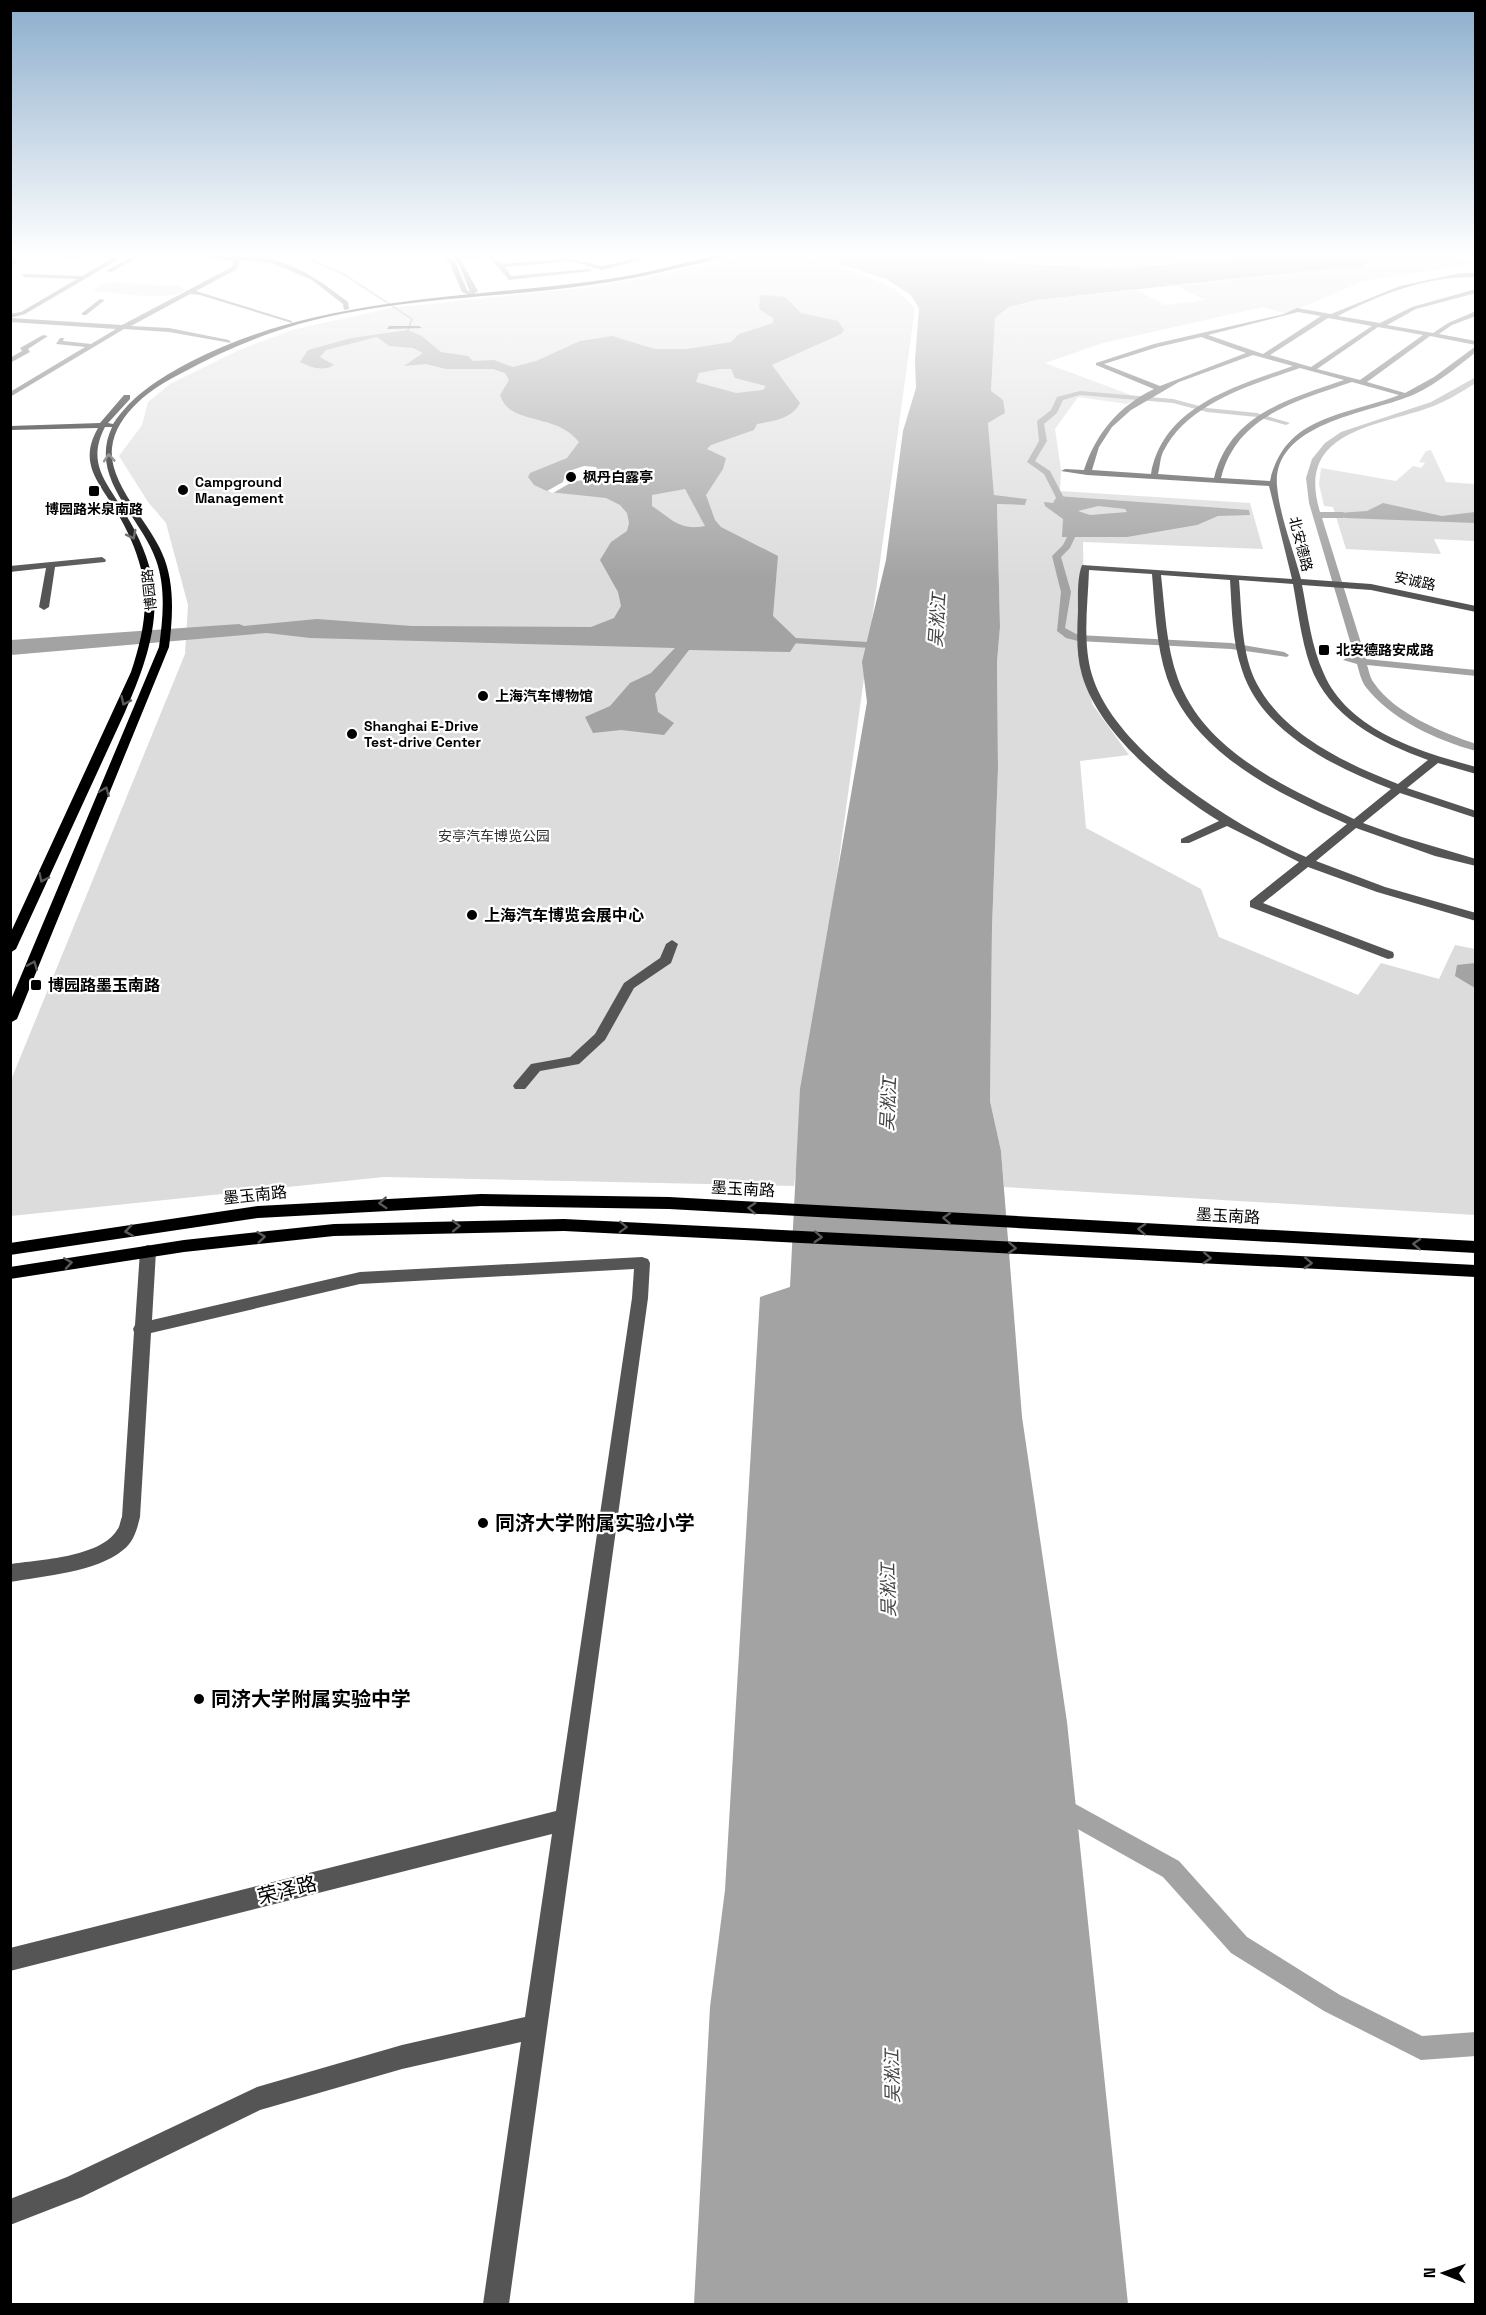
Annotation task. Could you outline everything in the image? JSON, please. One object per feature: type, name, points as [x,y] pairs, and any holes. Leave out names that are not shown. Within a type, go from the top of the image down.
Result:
[{"type":"main road","name":"博园路","points":[[10,949],[128,694],[145,646],[150,591],[143,560],[120,511],[96,471],[94,450],[102,425],[120,403],[150,380],[182,363]]},
{"type":"main road","name":"博园路","points":[[10,1019],[164,647],[167,628],[165,578],[159,554],[108,462],[108,447],[116,424],[126,412],[152,387],[194,363]]},
{"type":"main road","points":[[10,428],[116,424]]},
{"type":"main road","name":"墨玉南路","points":[[10,1249],[281,1210],[414,1202],[568,1200],[1476,1247]]},
{"type":"main road","points":[[10,1273],[148,1251],[334,1230],[564,1225],[1476,1271]]},
{"type":"street","points":[[10,395],[64,363]]},
{"type":"street","points":[[1100,363],[1098,364],[1162,390]]},
{"type":"street","points":[[1087,473],[1092,452],[1103,433],[1120,415],[1146,397],[1228,363]]},
{"type":"street","points":[[1289,363],[1406,395]]},
{"type":"street","points":[[1312,369],[1321,363]]},
{"type":"street","points":[[1361,383],[1391,363]]},
{"type":"street","name":"北安德路","points":[[1458,363],[1445,374],[1406,395],[1343,414],[1308,430],[1296,438],[1281,455],[1276,466],[1273,484],[1311,650],[1326,687],[1343,706],[1365,724],[1393,741],[1436,759],[1476,771]]},
{"type":"street","points":[[1154,477],[1156,453],[1173,428],[1200,409],[1256,382],[1300,366]]},
{"type":"street","points":[[1217,480],[1218,467],[1229,445],[1263,416],[1293,401],[1352,380]]},
{"type":"street","points":[[1065,471],[1273,484]]},
{"type":"street","points":[[10,569],[102,560]]},
{"type":"street","points":[[44,607],[51,565]]},
{"type":"street","name":"安诚路","points":[[1228,821],[1169,781],[1116,725],[1100,702],[1087,676],[1083,644],[1085,567],[1349,585],[1407,593],[1476,609]]},
{"type":"street","points":[[1156,572],[1167,662],[1184,704],[1208,733],[1252,770],[1288,791],[1355,824],[1425,850],[1476,864]]},
{"type":"street","points":[[1234,577],[1241,646],[1253,687],[1279,718],[1321,751],[1398,789],[1476,815]]},
{"type":"street","points":[[1388,955],[1254,904],[1436,759]]},
{"type":"street","points":[[1185,841],[1228,821],[1306,862],[1401,896],[1476,917]]},
{"type":"street","points":[[520,1086],[536,1067],[574,1061],[600,1037],[629,986],[666,960],[672,944]]},
{"type":"street","points":[[10,1573],[78,1560],[105,1552],[124,1536],[131,1517],[141,1329],[148,1251]]},
{"type":"street","points":[[141,1329],[360,1278],[642,1263],[640,1298],[607,1534],[496,2304]]},
{"type":"street","name":"荣泽路","points":[[10,1960],[564,1820]]},
{"type":"street","points":[[10,2212],[73,2188],[257,2098],[402,2057],[535,2027]]},
{"type":"green space","name":"安亭汽车博览公园","points":[[213,363],[907,363],[794,1186],[384,1177],[11,1216],[11,1080],[185,654],[188,605],[166,523],[148,502],[119,456],[142,425],[148,402],[170,384]]},
{"type":"green space","points":[[993,363],[1045,363],[1139,398],[1127,404],[1078,397],[1055,429],[1061,470],[1060,491],[1250,503],[1263,549],[1083,542],[1085,678],[1093,705],[1129,755],[1080,761],[1086,828],[1201,889],[1219,937],[1358,995],[1381,963],[1439,979],[1455,945],[1475,949],[1475,1215],[1004,1187],[1001,1151],[990,1101],[992,927],[998,768],[997,662],[1000,627],[997,504],[1025,505],[1027,499],[994,496],[988,423],[1002,415],[991,392]]},
{"type":"green space","points":[[1431,450],[1446,482],[1475,484],[1475,541],[1434,539],[1441,554],[1346,549],[1333,507],[1324,506],[1319,484],[1321,468],[1396,481],[1413,466],[1421,468],[1425,463],[1419,462],[1426,451]]},
{"type":"water","points":[[302,363],[334,365],[325,368]]},
{"type":"water","points":[[408,363],[502,363],[513,367],[528,363],[776,363],[772,365],[800,403],[787,416],[757,424],[754,430],[711,445],[707,449],[726,458],[723,469],[706,495],[715,520],[721,527],[778,556],[773,616],[798,640],[790,652],[689,650],[655,694],[658,712],[674,723],[664,735],[621,730],[593,733],[585,717],[610,706],[630,683],[651,673],[675,648],[310,638],[267,633],[11,655],[11,640],[239,624],[244,626],[317,619],[412,626],[591,627],[614,618],[621,606],[618,592],[600,560],[611,542],[627,531],[629,523],[627,513],[620,505],[606,498],[549,492],[534,485],[528,477],[530,473],[567,458],[579,442],[558,426],[523,416],[505,405],[500,395],[509,380],[505,373],[493,369],[446,369],[426,364],[404,366]],"holes":[[[731,369],[735,378],[766,386],[763,390],[736,393],[696,382],[699,373]],[[685,489],[705,526],[689,527],[671,519],[652,506],[652,495]]]},
{"type":"water","name":"吴淞江","points":[[915,363],[993,363],[991,391],[1003,400],[1005,413],[988,423],[994,495],[1027,499],[1025,505],[997,504],[1000,627],[997,662],[998,768],[992,927],[990,1101],[1001,1151],[1022,1417],[1067,1722],[1128,2304],[694,2304],[710,2007],[725,1890],[760,1297],[790,1287],[800,1089],[867,702],[862,662],[886,560],[903,431],[916,388]]},
{"type":"water","points":[[1057,496],[1249,510],[1250,515],[1218,516],[1197,525],[1127,537],[1062,537],[1063,519],[1045,506],[1044,502],[1053,503]],"holes":[[[1098,506],[1125,509],[1127,512],[1090,515],[1078,511]]]},
{"type":"water","points":[[1383,503],[1442,516],[1475,512],[1475,523],[1345,518],[1338,513],[1367,511]]},
{"type":"water","points":[[1476,963],[1475,988],[1455,976],[1457,965]]},
{"type":"pier","points":[[584,466],[596,467],[599,472],[592,478],[572,482],[553,493],[547,491],[563,482],[566,472]]},
{"type":"waterway","points":[[1317,515],[1310,478],[1315,459],[1327,445],[1364,425],[1434,404],[1476,379]]},
{"type":"waterway","points":[[1284,655],[1231,646],[1069,636],[1060,629],[1066,592],[1056,556],[1067,546],[1073,533],[1070,517],[1047,473],[1031,462],[1043,441],[1040,423],[1054,411],[1060,399],[1080,393],[1173,401],[1207,410],[1257,415],[1286,423]]},
{"type":"waterway","points":[[1317,515],[1343,515]]},
{"type":"waterway","points":[[1317,515],[1361,661]]},
{"type":"waterway","points":[[778,640],[886,646]]},
{"type":"waterway","points":[[1348,660],[1361,661]]},
{"type":"waterway","points":[[1361,661],[1476,673]]},
{"type":"waterway","points":[[1361,661],[1368,683],[1391,706],[1445,737],[1476,748]]},
{"type":"waterway","points":[[1059,1806],[1171,1869],[1239,1945],[1332,2003],[1421,2048],[1476,2044]]},
{"type":"place","name":"枫丹白露亭","points":[[571,477]]},
{"type":"place","name":"Campground Management","points":[[183,490]]},
{"type":"place","name":"博园路米泉南路","points":[[94,491]]},
{"type":"place","name":"北安德路安成路","points":[[1324,650]]},
{"type":"place","name":"上海汽车博物馆","points":[[483,696]]},
{"type":"place","name":"Shanghai E-Drive Test-drive Center","points":[[352,734]]},
{"type":"place","name":"上海汽车博览会展中心","points":[[472,915]]},
{"type":"place","name":"博园路墨玉南路","points":[[36,985]]},
{"type":"place","name":"同济大学附属实验小学","points":[[483,1523]]},
{"type":"place","name":"同济大学附属实验中学","points":[[199,1699]]}]
